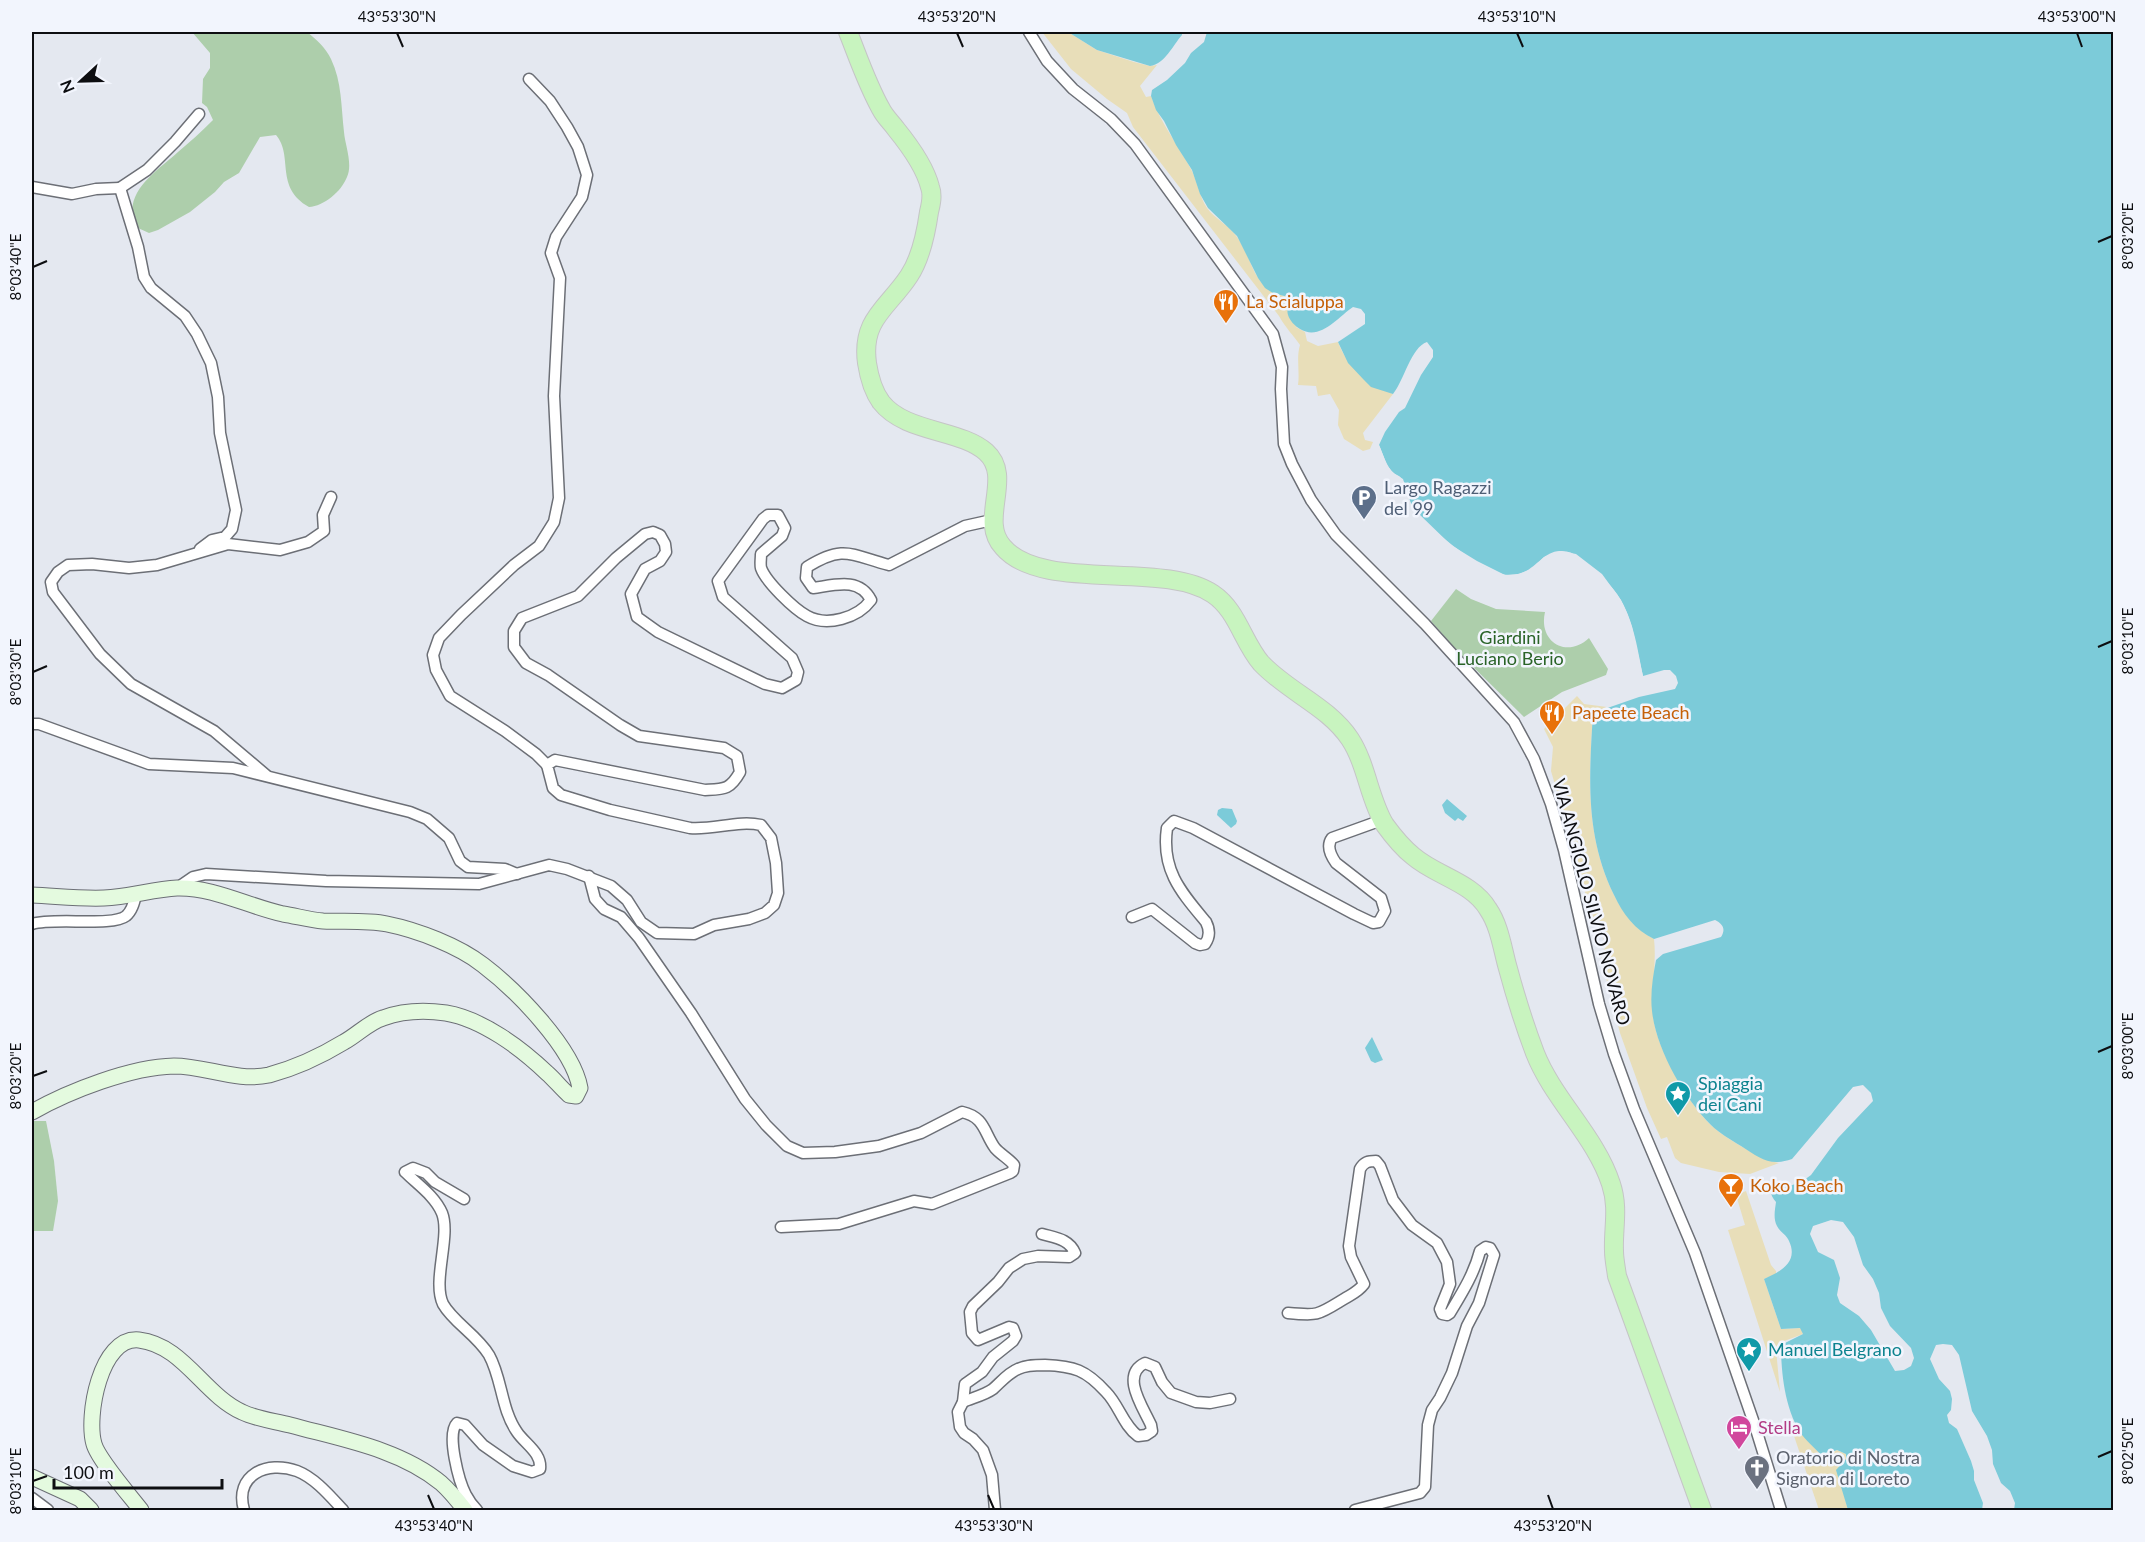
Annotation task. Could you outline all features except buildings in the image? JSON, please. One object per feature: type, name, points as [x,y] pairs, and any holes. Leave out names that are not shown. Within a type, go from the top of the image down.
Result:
[{"type":"main road","points":[[848,32],[882,111],[916,157],[931,188],[924,240],[911,274],[874,319],[867,334],[860,359],[874,391],[883,406],[897,415],[924,428],[974,444],[988,453],[994,462],[997,474],[992,520],[994,533],[1002,547],[1016,558],[1034,566],[1063,571],[1174,580],[1197,586],[1214,594],[1225,604],[1258,660],[1284,684],[1333,718],[1351,740],[1365,771],[1382,820],[1394,837],[1414,858],[1476,894],[1488,907],[1496,926],[1519,1008],[1538,1059],[1600,1160],[1612,1186],[1617,1216],[1614,1251],[1617,1276],[1702,1510]]},
{"type":"main road","points":[[32,895],[102,898],[177,888],[214,892],[280,913],[321,921],[385,924],[416,932],[483,964],[537,1015],[567,1055],[578,1077],[580,1088],[576,1096],[569,1095],[547,1072],[502,1036],[477,1024],[447,1013],[410,1012],[380,1018],[344,1042],[305,1063],[270,1074],[253,1077],[175,1066],[144,1070],[128,1073],[50,1101],[32,1112]]},
{"type":"main road","points":[[141,1510],[94,1445],[92,1422],[98,1383],[107,1358],[120,1345],[137,1340],[156,1344],[178,1359],[215,1394],[242,1412],[358,1444],[406,1461],[444,1485],[465,1510]]},
{"type":"main road","points":[[32,1477],[80,1499],[91,1510]]},
{"type":"street","name":"VIA ANGIOLO SILVIO NOVARO","points":[[1029,32],[1047,61],[1073,89],[1111,119],[1135,144],[1273,334],[1282,367],[1284,444],[1292,464],[1320,514],[1360,561],[1442,642],[1514,722],[1534,759],[1551,804],[1599,1004],[1614,1054],[1634,1109],[1695,1253],[1780,1506]]},
{"type":"street","points":[[177,888],[193,877],[206,874],[315,881],[479,884],[549,865],[589,876],[611,886],[627,900],[641,922],[657,933],[694,934],[714,925],[749,919],[765,913],[774,904],[778,893],[771,838],[761,825],[748,822],[703,829],[690,828],[582,803],[561,795],[553,788],[547,765],[536,754],[450,696],[436,670],[433,656],[439,638],[460,615],[538,546],[554,522],[559,498],[554,396],[560,279],[551,253],[556,237],[582,197],[587,175],[578,147],[567,128],[550,101],[529,79]]},
{"type":"street","points":[[32,187],[72,194],[96,189],[120,188],[147,170],[199,114]]},
{"type":"street","points":[[120,188],[144,277],[152,288],[185,316],[197,334],[211,363],[218,396],[220,433],[236,510],[232,529],[225,537],[212,540],[196,554]]},
{"type":"street","points":[[266,776],[214,731],[131,684],[100,654],[53,592],[51,582],[58,572],[68,565],[93,564],[129,568],[157,565],[228,544],[280,550],[308,542],[324,531],[323,515],[331,498]]},
{"type":"street","points":[[547,765],[555,760],[705,790],[725,789],[734,784],[740,772],[737,756],[724,748],[639,736],[548,675],[526,663],[514,648],[514,631],[522,618],[578,596],[615,558],[645,534],[653,532],[660,535],[666,552],[660,561],[645,569],[638,578],[631,594],[637,617],[658,632],[765,684],[782,688],[796,680],[798,672],[792,658],[723,597],[718,581],[763,519],[768,515],[778,515],[784,528],[782,536],[761,554],[760,565],[764,574],[791,603],[808,617],[832,620],[847,618],[866,607],[871,600],[866,591],[857,585],[813,588],[806,578],[807,567],[823,557],[844,553],[859,554],[889,565],[965,525],[992,520]]},
{"type":"street","points":[[32,723],[149,764],[233,768],[410,812],[427,819],[449,838],[460,861],[468,867],[505,869],[517,874]]},
{"type":"street","points":[[1132,918],[1152,909],[1195,943],[1205,944],[1209,939],[1206,922],[1178,888],[1167,861],[1167,828],[1174,821],[1193,828],[1354,914],[1373,923],[1379,922],[1386,911],[1380,898],[1336,863],[1331,857],[1329,847],[1332,838],[1382,820]]},
{"type":"street","points":[[589,876],[595,899],[604,909],[621,917],[639,938],[691,1013],[745,1099],[787,1146],[803,1153],[835,1152],[879,1146],[921,1132],[962,1112],[972,1115],[982,1125],[995,1148],[1014,1165],[1010,1173],[932,1204],[914,1201],[839,1224],[781,1227]]},
{"type":"street","points":[[32,924],[39,921],[124,918],[131,910],[136,895]]},
{"type":"street","points":[[1288,1313],[1311,1315],[1324,1312],[1359,1291],[1364,1284],[1351,1257],[1349,1246],[1360,1169],[1364,1163],[1370,1161],[1376,1161],[1380,1166],[1393,1200],[1412,1225],[1437,1243],[1447,1262],[1450,1284],[1440,1309],[1442,1314],[1450,1312],[1462,1293],[1476,1266],[1480,1251],[1486,1247],[1490,1248],[1494,1255],[1479,1303],[1467,1326],[1452,1373],[1432,1410],[1428,1425],[1427,1480],[1422,1491],[1355,1510]]},
{"type":"street","points":[[464,1199],[449,1192],[422,1170],[413,1168],[405,1172],[426,1192],[442,1213],[444,1224],[442,1302],[489,1355],[516,1431],[538,1456],[541,1465],[540,1469],[532,1472],[513,1467],[483,1445],[465,1425],[457,1423],[453,1428],[453,1441],[459,1478],[466,1496],[477,1510]]},
{"type":"street","points":[[995,1510],[992,1475],[983,1450],[960,1427],[958,1412],[963,1402],[965,1384],[982,1372],[993,1357],[1013,1341],[1016,1335],[1009,1327],[978,1340],[972,1334],[970,1312],[1009,1268],[1023,1259],[1038,1256],[1070,1257],[1075,1253],[1072,1245],[1062,1239],[1042,1234]]},
{"type":"street","points":[[963,1402],[989,1391],[1020,1368],[1035,1365],[1065,1366],[1086,1373],[1095,1380],[1114,1401],[1130,1430],[1138,1436],[1146,1435],[1152,1431],[1151,1425],[1133,1384],[1133,1374],[1137,1367],[1145,1363],[1155,1367],[1170,1393],[1210,1404],[1230,1399]]},
{"type":"street","points":[[244,1510],[242,1494],[247,1480],[256,1473],[274,1468],[296,1471],[304,1475],[344,1510]]},
{"type":"street","points":[[32,1498],[48,1510]]},
{"type":"green space","points":[[192,32],[307,32],[324,47],[337,77],[349,160],[347,177],[341,188],[331,197],[320,204],[309,207],[298,199],[288,181],[281,143],[276,135],[260,137],[239,173],[224,182],[190,212],[149,233],[138,228],[133,216],[136,194],[151,176],[213,120],[207,107],[202,103],[203,79],[210,68],[210,53]]},
{"type":"green space","name":"Giardini Luciano Berio","points":[[1456,589],[1471,599],[1496,609],[1545,612],[1544,623],[1550,639],[1564,647],[1572,647],[1589,638],[1608,669],[1606,675],[1562,692],[1524,717],[1461,655],[1431,621]]},
{"type":"green space","points":[[32,1121],[46,1121],[54,1161],[58,1201],[53,1231],[32,1231]]},
{"type":"sand","points":[[1042,32],[1068,32],[1097,50],[1150,66],[1157,65],[1140,86],[1146,97],[1151,96],[1164,124],[1191,169],[1207,208],[1237,237],[1260,281],[1276,293],[1288,297],[1296,327],[1305,332],[1307,341],[1318,346],[1338,342],[1347,359],[1360,374],[1393,394],[1363,433],[1365,440],[1373,442],[1370,449],[1363,451],[1344,439],[1338,425],[1339,410],[1330,394],[1318,396],[1316,386],[1298,385],[1300,345],[1279,316],[1133,127],[1127,113],[1071,69]]},
{"type":"sand","points":[[1577,696],[1584,704],[1607,707],[1593,713],[1590,783],[1594,828],[1598,850],[1614,895],[1636,926],[1654,939],[1654,1022],[1668,1063],[1694,1105],[1712,1126],[1754,1154],[1779,1163],[1750,1174],[1719,1172],[1681,1163],[1675,1158],[1667,1137],[1661,1139],[1647,1108],[1620,1033],[1600,954],[1606,947],[1598,921],[1592,922],[1551,771],[1553,747],[1544,729]]},
{"type":"sand","points":[[1746,1191],[1771,1265],[1776,1271],[1776,1274],[1764,1279],[1781,1329],[1801,1328],[1803,1334],[1779,1343],[1776,1349],[1780,1392],[1728,1230],[1745,1225],[1736,1195]]},
{"type":"sand","points":[[1793,1433],[1801,1433],[1822,1456],[1837,1450],[1846,1454],[1845,1499],[1848,1510],[1819,1510]]},
{"type":"water","points":[[1068,32],[1182,32],[1182,35],[1160,62],[1150,66],[1097,50]]},
{"type":"water","points":[[1207,32],[2113,32],[2113,1510],[1848,1510],[1836,1470],[1846,1459],[1846,1454],[1837,1450],[1822,1456],[1800,1432],[1785,1390],[1781,1345],[1803,1334],[1800,1328],[1781,1329],[1764,1279],[1782,1269],[1792,1255],[1788,1239],[1776,1223],[1776,1202],[1771,1194],[1771,1188],[1772,1186],[1800,1183],[1811,1175],[1838,1138],[1873,1101],[1871,1093],[1863,1085],[1853,1087],[1792,1159],[1771,1162],[1718,1131],[1701,1114],[1682,1087],[1665,1057],[1655,1026],[1651,998],[1656,960],[1663,954],[1721,937],[1723,927],[1715,920],[1654,939],[1630,921],[1614,895],[1598,850],[1590,783],[1593,713],[1639,697],[1675,689],[1678,683],[1676,676],[1670,670],[1664,670],[1643,676],[1626,609],[1609,584],[1577,556],[1565,551],[1553,552],[1525,572],[1508,575],[1498,573],[1456,548],[1430,526],[1413,507],[1403,481],[1389,467],[1379,445],[1399,412],[1405,408],[1421,375],[1433,357],[1433,350],[1427,342],[1416,350],[1393,394],[1371,387],[1348,363],[1338,342],[1365,324],[1365,314],[1361,309],[1353,307],[1321,330],[1307,332],[1298,328],[1288,315],[1288,297],[1265,288],[1237,236],[1208,208],[1200,194],[1192,170],[1156,110],[1151,96],[1152,90],[1167,80],[1204,42]]},
{"type":"water","points":[[1447,799],[1467,816],[1463,821],[1458,818],[1455,821],[1445,813],[1442,805]]},
{"type":"water","points":[[1232,809],[1237,821],[1231,828],[1217,815],[1218,810]]},
{"type":"water","points":[[1372,1037],[1383,1060],[1375,1063],[1371,1061],[1365,1048]]},
{"type":"pier","points":[[1377,444],[1387,465],[1393,473],[1403,479],[1411,504],[1417,512],[1451,545],[1477,561],[1505,575],[1519,574],[1532,569],[1544,557],[1560,551],[1576,554],[1602,574],[1621,600],[1627,613],[1643,676],[1641,677],[1630,627],[1618,602],[1599,576],[1575,557],[1560,554],[1546,559],[1534,572],[1519,577],[1505,578],[1465,557],[1449,547],[1414,514],[1408,505],[1401,481],[1391,475],[1385,467]]},
{"type":"pier","points":[[1831,1220],[1843,1222],[1854,1237],[1863,1265],[1879,1293],[1881,1308],[1890,1326],[1911,1348],[1914,1358],[1911,1366],[1904,1370],[1895,1371],[1871,1330],[1859,1316],[1840,1303],[1837,1295],[1840,1278],[1834,1260],[1818,1252],[1810,1234],[1813,1226]]},
{"type":"pier","points":[[1936,1345],[1952,1345],[1959,1355],[1972,1411],[1987,1436],[1992,1450],[1993,1464],[2001,1483],[2010,1491],[2015,1503],[2014,1510],[1982,1510],[1983,1503],[1974,1480],[1971,1461],[1957,1429],[1949,1423],[1947,1415],[1951,1410],[1952,1399],[1950,1391],[1939,1379],[1930,1359]]},
{"type":"place","name":"La Scialuppa","points":[[1226,325]]},
{"type":"place","name":"Largo Ragazzi del 99","points":[[1364,521]]},
{"type":"place","name":"Papeete Beach","points":[[1552,736]]},
{"type":"place","name":"Spiaggia dei Cani","points":[[1678,1117]]},
{"type":"place","name":"Koko Beach","points":[[1731,1209]]},
{"type":"place","name":"Manuel Belgrano","points":[[1749,1373]]},
{"type":"place","name":"Stella","points":[[1739,1451]]},
{"type":"place","name":"Oratorio di Nostra Signora di Loreto","points":[[1757,1491]]}]
